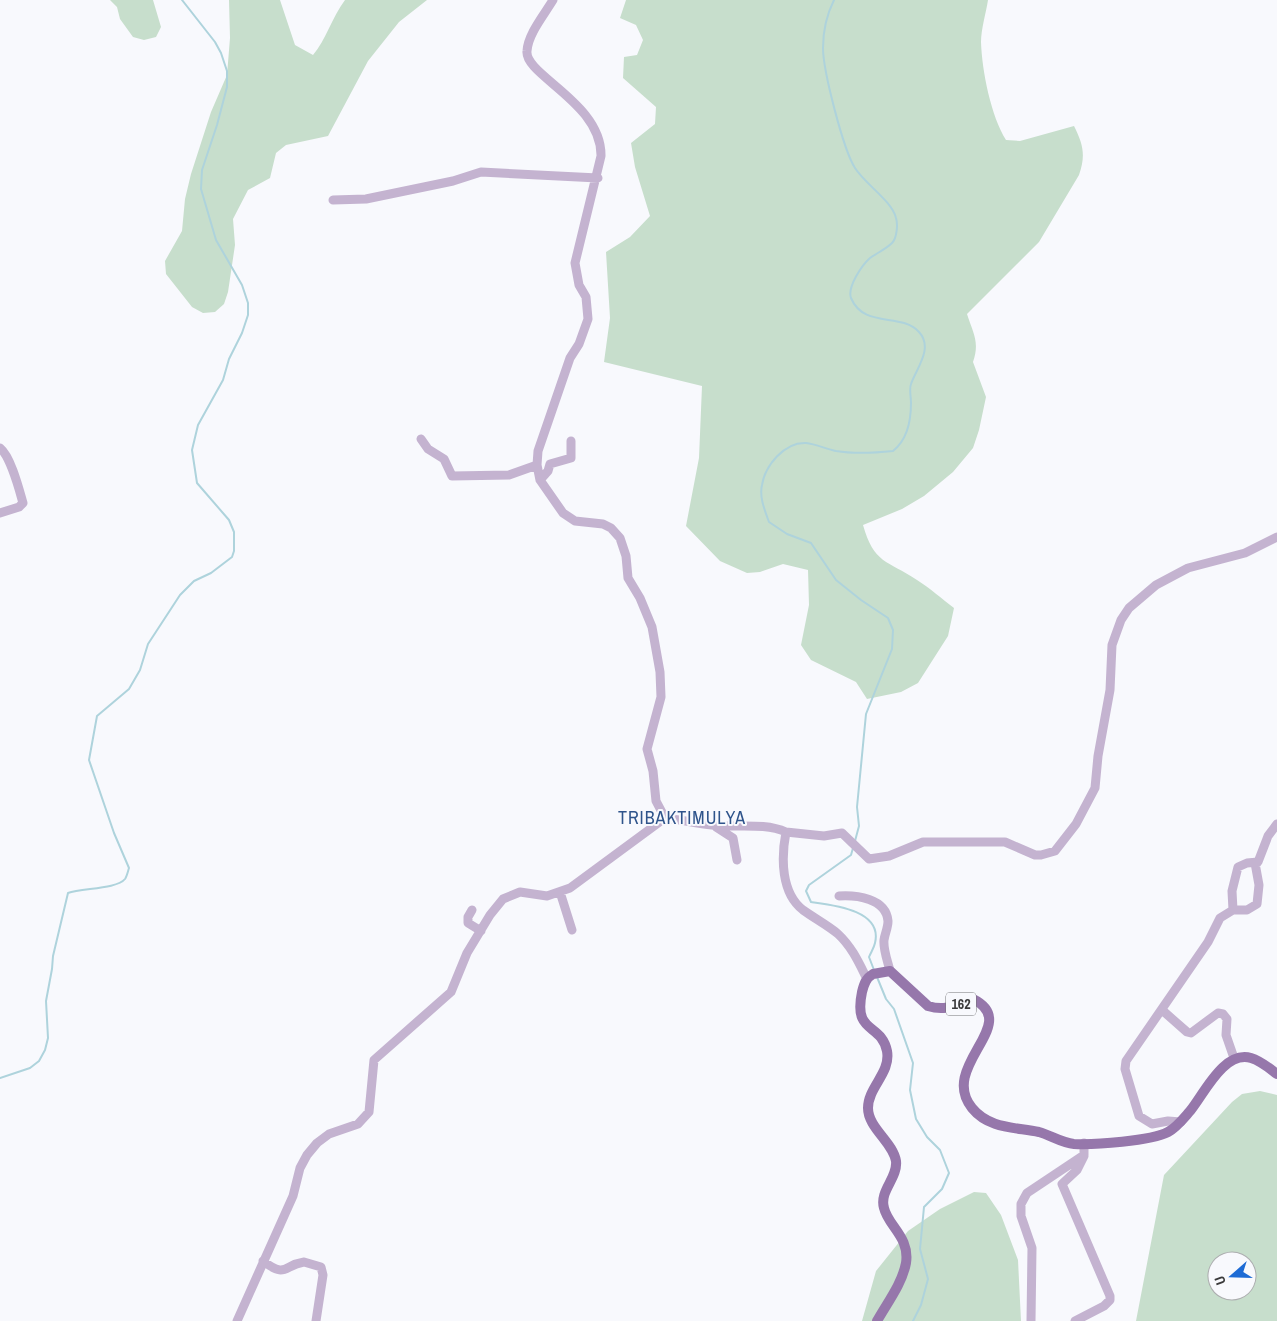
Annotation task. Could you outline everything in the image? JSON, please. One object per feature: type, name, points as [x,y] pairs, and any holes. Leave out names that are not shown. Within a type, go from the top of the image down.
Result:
[{"type":"main road","points":[[877,1321],[901,1278],[906,1263],[906,1253],[898,1229],[883,1207],[885,1194],[895,1170],[896,1159],[868,1110],[885,1070],[887,1057],[881,1038],[863,1022],[860,1013],[863,989],[867,979],[876,972],[890,971]]},
{"type":"main road","name":"162","points":[[890,971],[928,1006],[945,1010],[973,999],[987,1009],[990,1018],[989,1028],[971,1059],[963,1085],[966,1098],[978,1115],[1000,1126],[1041,1132],[1073,1144],[1156,1137],[1169,1132],[1181,1122],[1200,1097],[1208,1082],[1234,1058]]},
{"type":"main road","points":[[1234,1058],[1250,1057],[1277,1074]]},
{"type":"street","points":[[553,0],[529,43],[527,56],[532,66],[575,102],[593,124],[602,147],[598,178],[575,262],[578,280],[586,298],[588,319],[579,344],[570,358],[538,451],[536,465],[540,480],[568,518],[580,523],[603,524],[611,528],[620,538],[624,548],[628,578],[640,598],[652,627],[660,672],[661,697],[647,748],[654,771],[656,801],[665,818]]},
{"type":"street","points":[[333,200],[366,199],[481,172],[598,178]]},
{"type":"street","points":[[421,439],[428,449],[444,459],[452,476],[509,475],[536,465]]},
{"type":"street","points":[[540,480],[548,471],[550,464],[571,458],[571,441]]},
{"type":"street","points":[[0,448],[5,453],[12,469],[23,503],[19,507],[0,513]]},
{"type":"street","points":[[237,1321],[293,1196],[300,1168],[307,1155],[317,1143],[329,1134],[358,1124],[366,1116],[370,1107],[374,1060],[451,992],[467,953],[497,906],[510,895],[528,892],[547,896],[560,892],[584,878],[665,818],[713,826],[762,827],[786,832],[824,836],[842,833],[851,839],[869,859],[889,856],[923,842],[1005,842],[1034,855],[1047,854],[1055,850],[1076,824],[1096,788],[1098,756],[1110,690],[1112,645],[1121,620],[1129,608],[1156,585],[1195,565],[1245,553],[1277,537]]},
{"type":"street","points":[[1233,910],[1232,891],[1238,867],[1246,863],[1255,863],[1259,860],[1268,836],[1277,824]]},
{"type":"street","points":[[713,826],[733,838],[737,860]]},
{"type":"street","points":[[786,832],[784,871],[789,894],[796,905],[837,933],[854,952],[867,979]]},
{"type":"street","points":[[1181,1122],[1168,1121],[1152,1124],[1139,1116],[1125,1069],[1126,1061],[1208,942],[1215,924],[1220,918],[1233,910],[1247,910],[1257,904],[1259,885],[1255,863]]},
{"type":"street","points":[[560,892],[572,930]]},
{"type":"street","points":[[839,896],[862,897],[876,903],[885,913],[888,922],[884,945],[890,971]]},
{"type":"street","points":[[472,910],[468,917],[468,922],[481,931]]},
{"type":"street","points":[[1162,1010],[1189,1032],[1218,1013],[1226,1016],[1226,1035],[1234,1058]]},
{"type":"street","points":[[1075,1321],[1104,1306],[1110,1300],[1062,1184],[1077,1170],[1084,1155],[1084,1143]]},
{"type":"street","points":[[1031,1321],[1032,1248],[1021,1216],[1021,1204],[1031,1190],[1084,1155]]},
{"type":"street","points":[[264,1261],[277,1270],[287,1270],[304,1262],[321,1267],[323,1275],[316,1321]]},
{"type":"green space","points":[[110,0],[153,0],[161,27],[156,37],[144,40],[133,37],[120,19],[117,7]]},
{"type":"green space","points":[[229,0],[280,0],[295,45],[313,55],[345,0],[427,0],[399,22],[368,61],[328,136],[286,145],[276,153],[270,178],[248,190],[233,219],[235,245],[228,292],[224,304],[215,312],[203,313],[192,307],[166,274],[165,261],[182,231],[185,199],[191,174],[211,112],[227,75],[230,38]]},
{"type":"green space","points":[[626,0],[988,0],[981,37],[983,66],[988,93],[996,119],[1006,140],[1020,141],[1074,126],[1080,138],[1083,155],[1079,175],[1039,242],[967,314],[976,343],[973,362],[986,397],[973,448],[953,472],[924,496],[902,509],[863,525],[872,547],[883,560],[922,583],[954,608],[948,636],[918,683],[901,692],[867,699],[856,682],[811,660],[801,645],[809,605],[808,570],[783,564],[760,572],[747,573],[720,561],[686,526],[699,458],[702,386],[604,362],[610,318],[606,252],[630,237],[650,216],[635,167],[631,143],[655,124],[656,107],[623,78],[624,57],[637,55],[643,40],[636,25],[620,18]]},
{"type":"green space","points":[[1260,1091],[1277,1095],[1277,1321],[1136,1321],[1164,1175],[1232,1102],[1242,1094]]},
{"type":"green space","points":[[974,1192],[986,1193],[1001,1215],[1018,1260],[1021,1321],[862,1321],[876,1271],[908,1231],[940,1209]]},
{"type":"waterway","points":[[0,1078],[30,1068],[39,1061],[45,1050],[48,1038],[46,1001],[53,956],[68,893],[115,885],[126,878],[129,868],[114,833],[89,760],[97,716],[129,689],[140,670],[148,644],[180,595],[194,581],[211,573],[232,557],[234,551],[234,532],[229,520],[197,483],[192,450],[198,425],[223,380],[229,359],[242,333],[248,315],[248,303],[242,285],[216,240],[201,189],[202,170],[227,87],[227,71],[215,42],[182,0]]},
{"type":"waterway","points":[[834,0],[826,23],[823,48],[834,109],[855,168],[889,205],[894,212],[897,224],[894,241],[870,258],[859,271],[851,288],[851,298],[857,308],[865,314],[911,326],[923,338],[924,352],[910,386],[911,409],[909,423],[902,441],[893,451],[850,453],[806,443],[790,446],[771,463],[764,478],[761,494],[769,522],[787,534],[811,543],[836,580],[888,618],[893,630],[892,649],[866,714],[857,807],[859,826],[855,841]]},
{"type":"waterway","points":[[853,848],[851,855],[809,885],[806,891],[811,902],[854,911],[864,916],[871,923],[875,932],[875,943],[869,957],[874,970]]},
{"type":"waterway","points":[[877,977],[886,999],[894,1009],[913,1063],[910,1090],[916,1119],[927,1137],[940,1150],[949,1173],[942,1189],[924,1207],[920,1249],[928,1279],[921,1305],[913,1321]]},
{"type":"district","name":"TRIBAKTIMULYA","points":[[682,818]]}]
